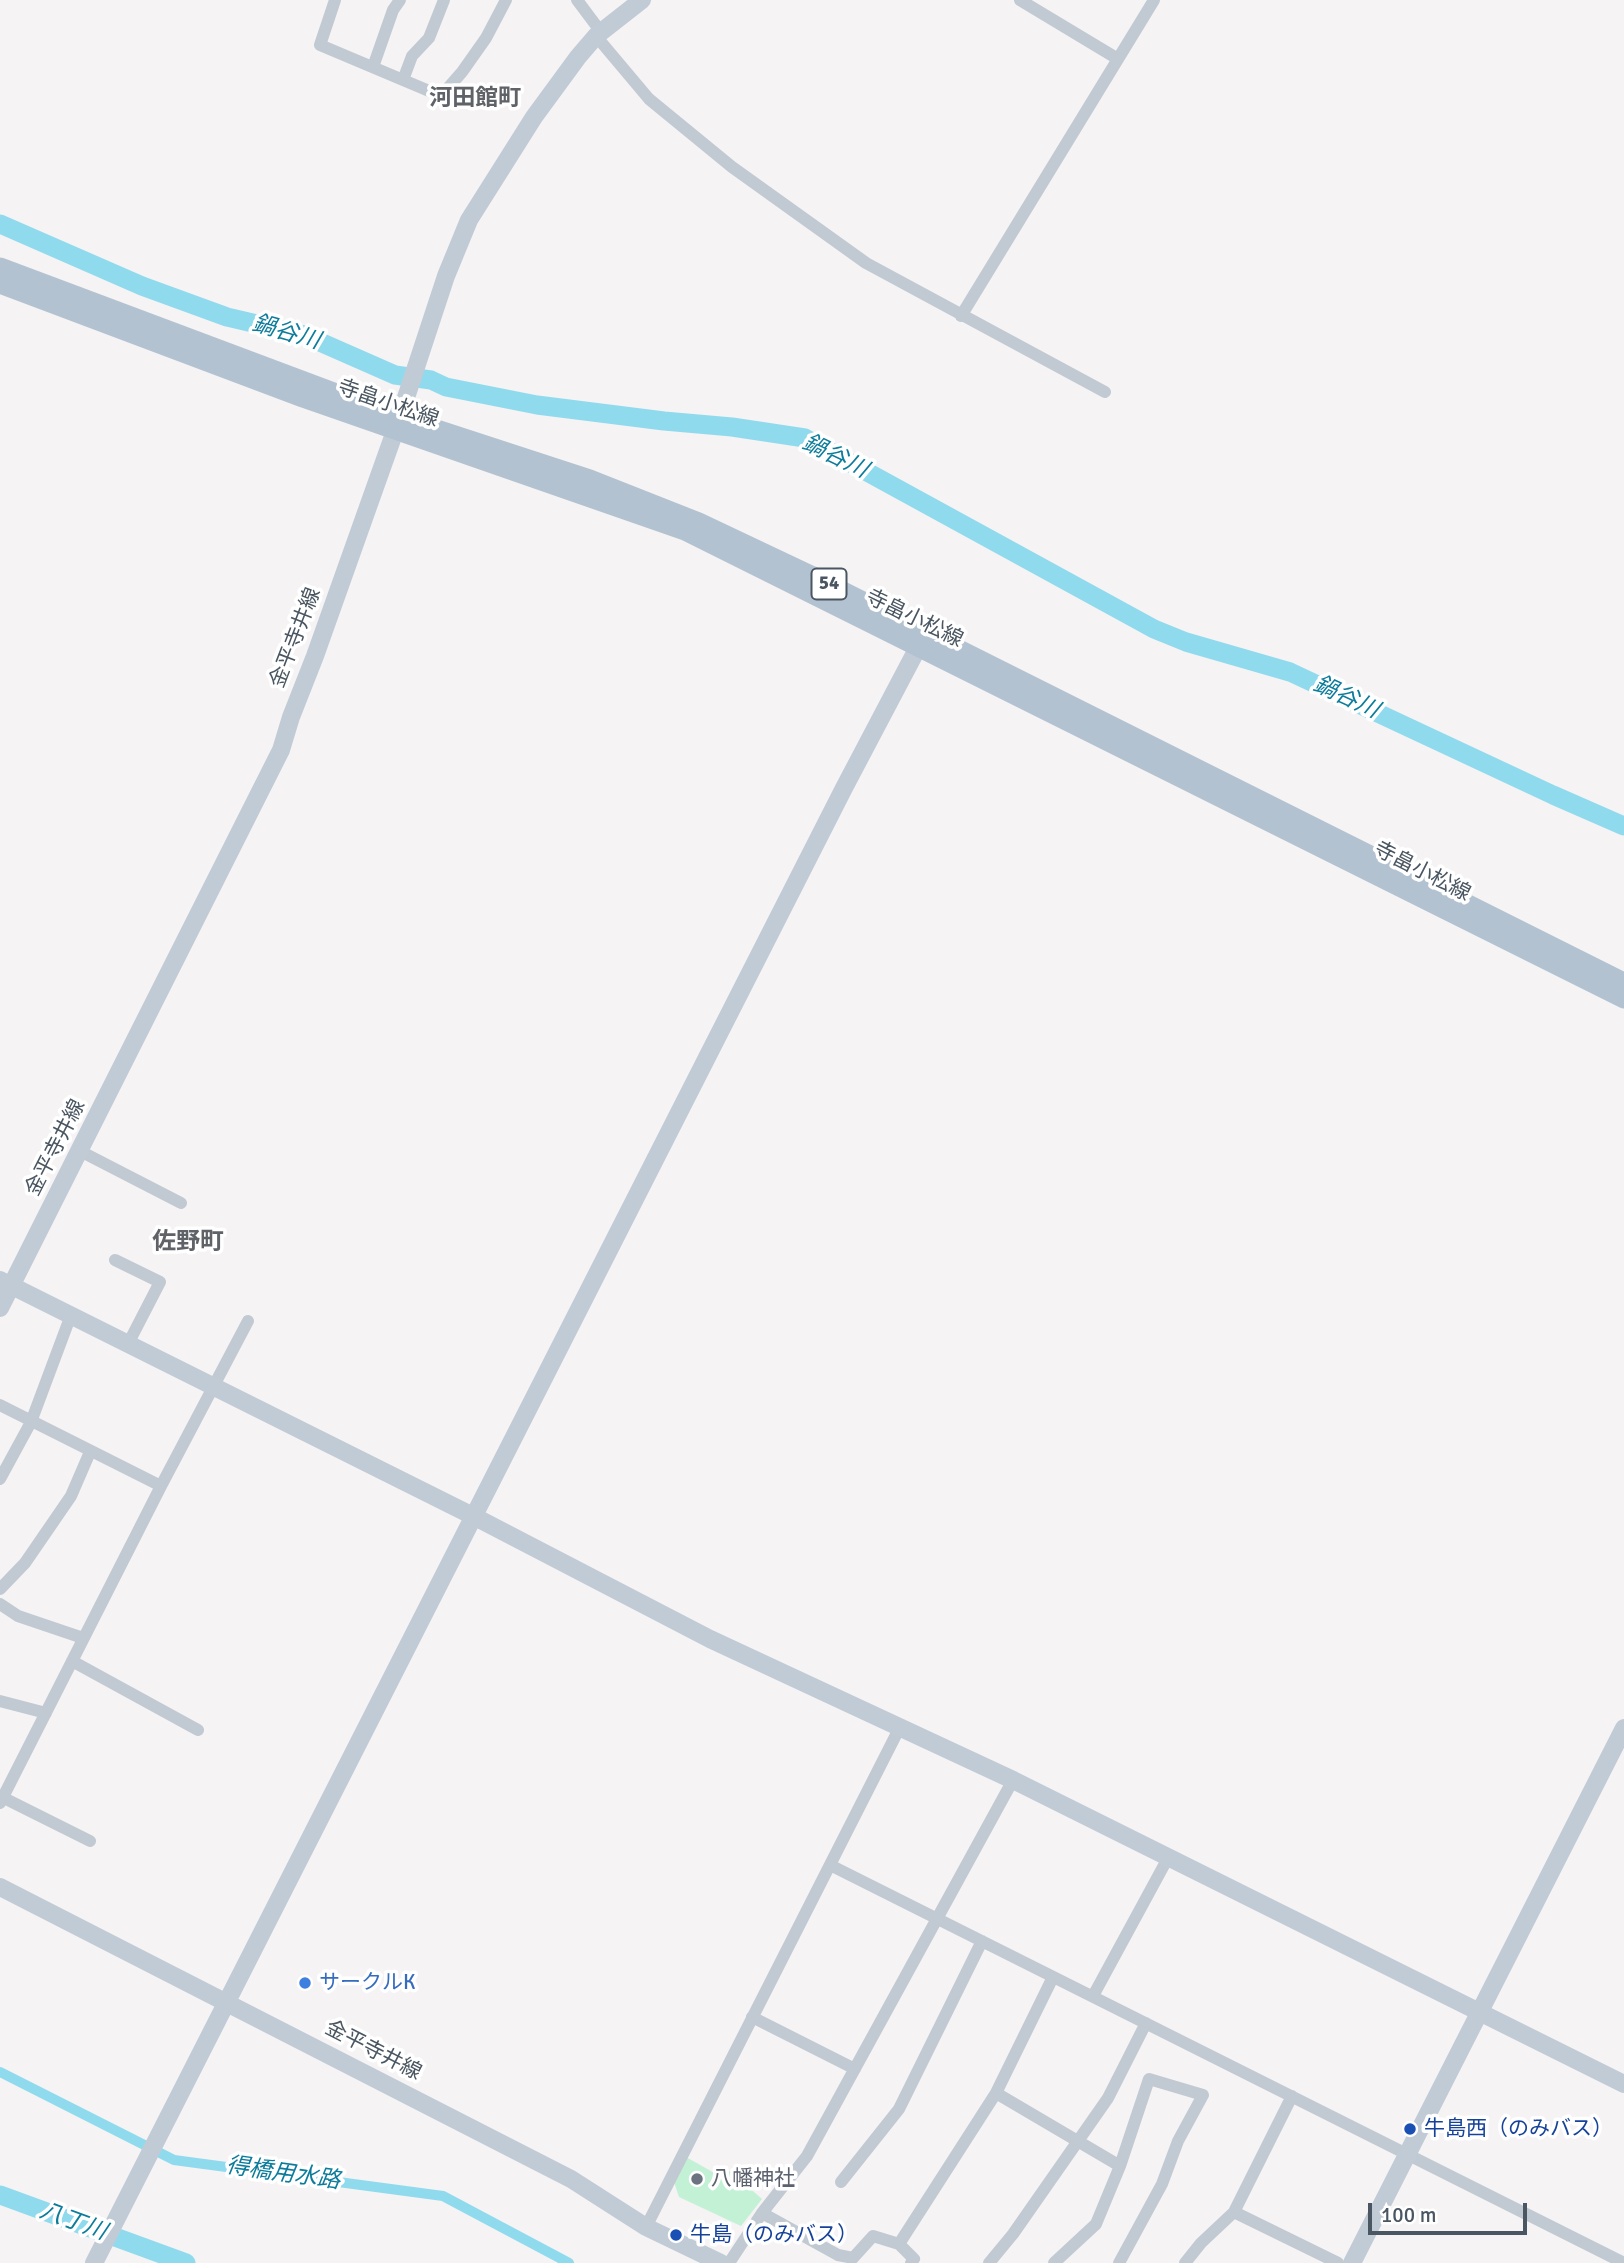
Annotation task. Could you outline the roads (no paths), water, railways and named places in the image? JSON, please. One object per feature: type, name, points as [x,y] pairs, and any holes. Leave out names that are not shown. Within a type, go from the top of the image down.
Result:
[{"type":"main road","name":"寺畠小松線","points":[[0,267],[398,424]]},
{"type":"main road","name":"寺畠小松線","points":[[0,284],[398,424],[685,531],[923,640],[1624,982]]},
{"type":"main road","name":"寺畠小松線","points":[[923,640],[1624,999]]},
{"type":"street","points":[[335,0],[320,45],[442,96],[486,38],[506,0]]},
{"type":"street","points":[[373,67],[393,10],[400,0]]},
{"type":"street","points":[[403,80],[412,57],[429,38],[444,0]]},
{"type":"street","points":[[578,0],[598,34],[649,99],[732,167],[866,263],[1105,392]]},
{"type":"street","name":"金平寺井線","points":[[0,1308],[5,1282],[80,1152],[281,750],[398,424],[446,276],[469,220],[534,117],[598,34],[642,0]]},
{"type":"street","points":[[1020,0],[1118,59]]},
{"type":"street","points":[[961,316],[1154,0]]},
{"type":"street","points":[[94,2263],[844,788],[923,640]]},
{"type":"street","points":[[80,1152],[181,1203]]},
{"type":"street","points":[[115,1261],[160,1282],[128,1344]]},
{"type":"street","points":[[5,1282],[475,1517],[710,1640],[1013,1780],[1624,2084]]},
{"type":"street","points":[[0,1479],[32,1422],[71,1315]]},
{"type":"street","points":[[90,1841],[1,1799],[247,1321]]},
{"type":"street","points":[[0,1405],[161,1486]]},
{"type":"street","points":[[0,1589],[25,1563],[71,1496],[90,1452]]},
{"type":"street","points":[[0,1604],[18,1616],[83,1638]]},
{"type":"street","points":[[72,1661],[198,1730]]},
{"type":"street","points":[[0,1701],[46,1713]]},
{"type":"street","points":[[646,2227],[900,1727]]},
{"type":"street","points":[[1352,2263],[1624,1728]]},
{"type":"street","points":[[729,2263],[762,2213],[807,2156],[1013,1780]]},
{"type":"street","points":[[1093,1996],[1169,1856]]},
{"type":"street","points":[[830,1865],[1624,2263]]},
{"type":"street","name":"金平寺井線","points":[[0,1887],[570,2179],[646,2227],[721,2263]]},
{"type":"street","points":[[841,2182],[899,2109],[982,1941]]},
{"type":"street","points":[[899,2244],[996,2093],[1053,1977]]},
{"type":"street","points":[[752,2017],[855,2069]]},
{"type":"street","points":[[989,2263],[1013,2234],[1108,2098],[1146,2023]]},
{"type":"street","points":[[1054,2263],[1096,2224],[1120,2166],[1149,2079],[1202,2095],[1178,2141],[1162,2184],[1119,2263]]},
{"type":"street","points":[[996,2093],[1120,2166]]},
{"type":"street","points":[[1185,2263],[1201,2243],[1234,2212],[1292,2096]]},
{"type":"street","points":[[1234,2212],[1338,2263]]},
{"type":"street","points":[[762,2213],[838,2255],[853,2258],[873,2236],[899,2244],[914,2259],[911,2263]]},
{"type":"waterway","name":"鍋谷川","points":[[0,224],[142,286],[227,317],[304,335],[395,375],[431,380],[446,387],[537,405],[805,438],[1154,629],[1186,642],[1290,672],[1624,826]]},
{"type":"waterway","name":"得橋用水路","points":[[0,2072],[174,2160],[443,2196],[569,2263]]},
{"type":"waterway","name":"八丁川","points":[[0,2195],[186,2263]]},
{"type":"place","name":"サークルK","points":[[305,1983]]},
{"type":"place","name":"牛島西（のみバス）","points":[[1410,2129]]},
{"type":"place","name":"八幡神社","points":[[697,2179]]},
{"type":"place","name":"牛島（のみバス）","points":[[676,2235]]},
{"type":"district","name":"河田館町","points":[[475,99]]},
{"type":"district","name":"佐野町","points":[[188,1243]]}]
